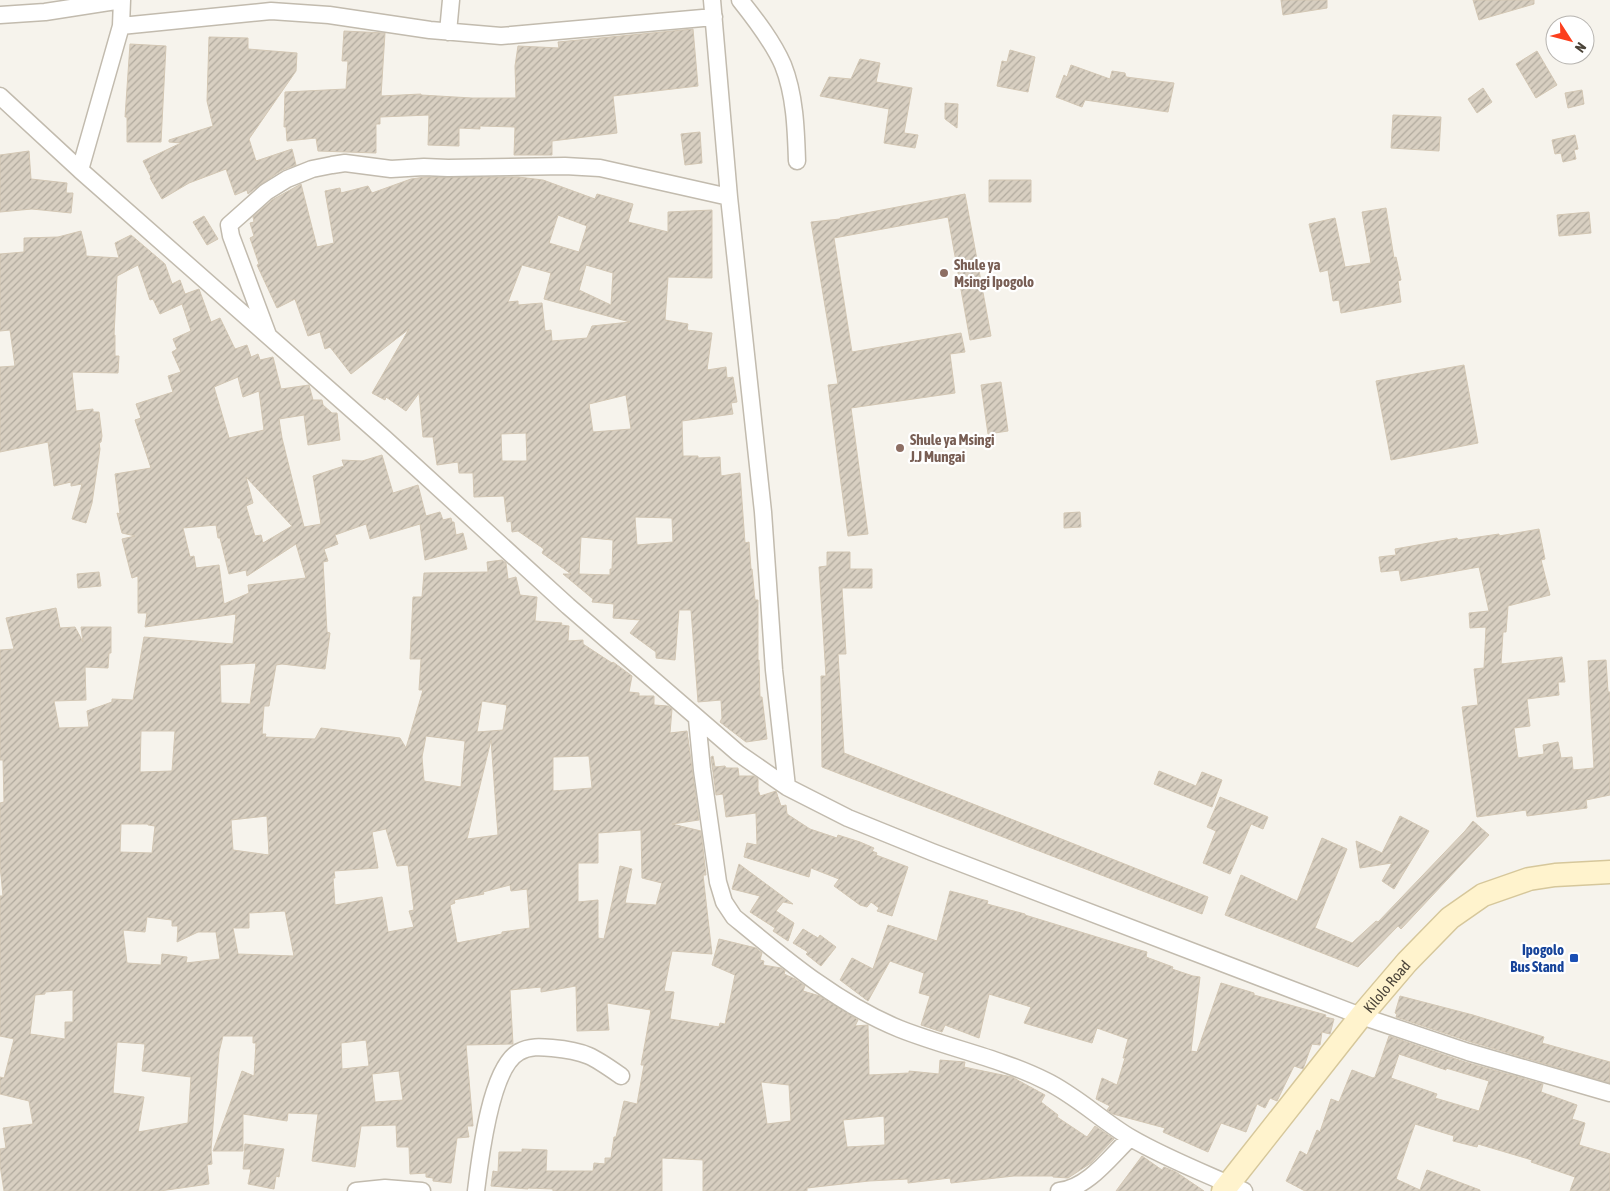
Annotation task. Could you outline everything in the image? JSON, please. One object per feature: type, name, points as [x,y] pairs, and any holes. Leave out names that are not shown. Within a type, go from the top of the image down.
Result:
[{"type":"main road","name":"Kilolo Road","points":[[1232,1189],[1361,1016],[1407,962],[1450,918],[1483,895],[1529,879],[1555,875],[1610,872]]},
{"type":"street","points":[[0,15],[45,12],[122,0],[121,26],[80,170]]},
{"type":"street","points":[[448,32],[452,0]]},
{"type":"street","points":[[712,0],[730,197],[763,512],[774,670],[787,787]]},
{"type":"street","points":[[740,0],[761,27],[783,66],[792,99],[797,161]]},
{"type":"street","points":[[121,26],[271,5],[448,32],[501,36],[714,17]]},
{"type":"street","points":[[0,96],[80,170],[391,444],[518,562],[697,719],[738,753],[787,787],[848,818],[932,852],[1361,1016],[1468,1052],[1610,1094]]},
{"type":"street","points":[[269,337],[231,236],[229,225],[277,185],[288,178],[312,169],[345,163],[391,169],[424,166],[448,168],[565,166],[600,168],[730,197]]},
{"type":"street","points":[[697,719],[704,788],[718,882],[724,902],[734,917],[836,996],[898,1028],[938,1044],[1014,1068],[1046,1081],[1130,1138],[1232,1189]]},
{"type":"street","points":[[476,1191],[485,1130],[499,1078],[508,1060],[519,1052],[535,1046],[584,1052],[621,1076]]},
{"type":"street","points":[[1059,1191],[1075,1187],[1088,1179],[1130,1138]]},
{"type":"street","points":[[356,1191],[385,1188],[422,1191]]},
{"type":"building","points":[[1281,0],[1327,0],[1327,8],[1283,15]]},
{"type":"building","points":[[1473,0],[1534,0],[1534,4],[1479,20]]},
{"type":"building","points":[[693,29],[698,86],[613,96],[617,133],[552,141],[552,155],[514,155],[515,127],[480,126],[480,129],[459,128],[459,146],[428,145],[429,115],[380,117],[380,124],[376,124],[376,153],[318,151],[316,138],[287,141],[286,127],[284,127],[285,92],[346,89],[348,61],[342,61],[344,31],[385,33],[381,96],[421,94],[472,98],[516,98],[515,66],[518,46],[559,48],[558,42]]},
{"type":"building","points":[[209,37],[248,38],[248,49],[297,53],[296,71],[249,139],[256,161],[292,149],[296,165],[282,170],[248,194],[247,190],[235,195],[226,169],[189,183],[162,199],[143,161],[181,143],[169,142],[169,140],[213,126],[207,101]]},
{"type":"building","points":[[130,44],[166,46],[161,142],[127,142],[127,117],[125,117]]},
{"type":"building","points":[[1010,50],[1035,57],[1028,92],[997,86],[1002,61],[1007,62]]},
{"type":"building","points":[[1537,51],[1557,85],[1536,98],[1516,64]]},
{"type":"building","points":[[860,59],[880,63],[876,82],[912,88],[904,133],[918,135],[915,148],[884,143],[889,109],[820,96],[829,77],[851,79]]},
{"type":"building","points":[[1071,65],[1110,79],[1112,71],[1125,73],[1126,77],[1174,83],[1168,112],[1085,100],[1082,107],[1056,97],[1064,75],[1067,77]]},
{"type":"building","points":[[1483,88],[1492,102],[1477,113],[1468,99]]},
{"type":"building","points":[[1582,90],[1584,104],[1568,108],[1565,93]]},
{"type":"building","points":[[945,103],[958,104],[957,128],[945,119]]},
{"type":"building","points":[[1393,115],[1441,117],[1439,151],[1391,148]]},
{"type":"building","points":[[700,132],[702,163],[685,165],[681,134]]},
{"type":"building","points":[[1575,135],[1578,149],[1574,150],[1576,159],[1563,162],[1561,153],[1555,154],[1552,140]]},
{"type":"building","points":[[29,151],[31,179],[67,183],[66,193],[73,193],[71,213],[32,209],[0,212],[0,155]]},
{"type":"building","points":[[425,177],[518,177],[543,180],[595,199],[597,194],[633,204],[628,222],[668,232],[668,212],[712,210],[712,278],[668,277],[665,320],[688,324],[687,330],[712,333],[707,370],[726,367],[727,378],[733,377],[737,402],[731,403],[733,414],[682,421],[683,456],[698,456],[698,458],[720,457],[721,476],[740,473],[745,543],[749,542],[755,600],[758,600],[760,697],[762,697],[767,739],[746,742],[720,722],[722,718],[721,700],[698,702],[691,610],[679,610],[675,660],[656,658],[656,652],[630,633],[640,620],[613,618],[614,604],[592,602],[593,599],[563,574],[571,574],[542,553],[544,549],[518,531],[512,532],[511,521],[507,522],[504,496],[474,497],[473,473],[459,473],[458,462],[437,465],[433,437],[423,437],[419,393],[406,411],[386,397],[385,400],[372,393],[409,329],[351,374],[330,347],[325,349],[320,332],[308,336],[295,299],[277,308],[257,265],[259,264],[250,238],[254,236],[250,223],[254,222],[253,217],[272,200],[301,184],[317,247],[334,243],[325,191],[340,188],[341,193],[368,186],[372,193],[411,179]],"holes":[[[558,215],[587,226],[579,252],[549,243]],[[522,265],[551,273],[544,299],[630,322],[592,326],[587,338],[552,341],[551,330],[545,331],[542,303],[518,305],[518,301],[508,302]],[[586,265],[613,273],[611,305],[579,290]],[[626,395],[631,429],[593,432],[589,404]],[[526,433],[527,461],[502,461],[501,434]],[[635,517],[672,518],[673,542],[637,545]],[[581,537],[613,540],[610,575],[579,574]]]},
{"type":"building","points":[[989,180],[1031,180],[1031,202],[989,202]]},
{"type":"building","points":[[965,194],[991,336],[970,340],[948,217],[834,238],[852,352],[961,333],[965,352],[950,354],[955,393],[851,408],[868,534],[848,536],[828,385],[838,384],[811,222],[840,219]]},
{"type":"building","points":[[1386,208],[1394,258],[1396,257],[1401,280],[1398,281],[1401,302],[1341,313],[1339,300],[1333,301],[1328,270],[1320,272],[1309,224],[1335,218],[1345,267],[1371,263],[1362,212]]},
{"type":"building","points":[[1589,212],[1591,233],[1559,236],[1557,215]]},
{"type":"building","points":[[204,216],[218,239],[207,245],[193,222]]},
{"type":"building","points":[[81,231],[86,256],[119,258],[115,243],[131,235],[165,264],[172,284],[180,280],[185,294],[199,289],[211,322],[220,318],[235,349],[247,345],[251,357],[258,354],[260,360],[273,357],[281,389],[309,385],[313,400],[322,400],[323,405],[332,413],[337,413],[340,440],[308,445],[304,415],[279,419],[304,527],[321,524],[313,476],[344,466],[342,460],[362,461],[382,455],[393,493],[418,485],[426,516],[440,512],[443,520],[451,518],[452,522],[454,522],[456,535],[463,533],[467,549],[425,560],[420,524],[370,539],[366,524],[335,535],[338,544],[324,549],[328,561],[323,562],[327,632],[330,633],[325,669],[276,665],[269,706],[264,706],[262,734],[266,734],[265,737],[315,739],[321,728],[400,738],[406,748],[423,690],[419,690],[421,659],[410,659],[413,597],[422,597],[424,573],[488,572],[487,562],[502,560],[506,563],[508,579],[516,577],[520,595],[537,597],[535,621],[562,623],[561,625],[569,626],[568,641],[583,640],[583,644],[632,676],[629,692],[639,693],[639,696],[654,696],[654,705],[668,706],[672,709],[670,733],[687,731],[699,820],[672,824],[701,831],[706,875],[703,875],[712,954],[672,951],[664,991],[674,992],[670,1019],[719,1027],[720,1023],[725,1024],[735,975],[712,965],[719,939],[756,948],[762,953],[760,960],[764,961],[763,965],[781,968],[785,971],[784,974],[805,986],[803,991],[820,996],[858,1020],[855,1026],[868,1025],[869,1075],[909,1073],[909,1071],[939,1074],[940,1060],[965,1062],[964,1067],[1012,1077],[1045,1095],[1041,1102],[1058,1115],[1057,1117],[1087,1137],[1095,1126],[1114,1139],[1091,1163],[1068,1178],[1014,1176],[951,1183],[950,1178],[908,1183],[908,1179],[807,1188],[807,1191],[703,1191],[703,1160],[662,1158],[662,1191],[553,1191],[553,1189],[491,1186],[493,1171],[498,1172],[499,1152],[522,1152],[522,1149],[547,1150],[546,1171],[593,1171],[594,1163],[605,1164],[605,1158],[611,1158],[614,1137],[616,1137],[624,1101],[637,1104],[644,1065],[641,1065],[651,1010],[607,1003],[609,1030],[577,1031],[576,986],[541,992],[541,987],[510,990],[513,1044],[466,1045],[473,1126],[467,1126],[469,1137],[457,1138],[451,1183],[433,1181],[433,1178],[426,1177],[426,1173],[410,1174],[409,1147],[397,1147],[396,1125],[361,1126],[355,1167],[312,1161],[318,1114],[288,1113],[287,1121],[243,1114],[243,1151],[213,1151],[242,1071],[254,1076],[256,1043],[253,1043],[253,1036],[223,1036],[219,1052],[211,1150],[212,1164],[207,1165],[209,1184],[160,1191],[4,1191],[0,1165],[0,1149],[6,1148],[3,1128],[33,1124],[29,1101],[0,1094],[0,1077],[4,1078],[14,1039],[0,1036],[0,896],[3,896],[0,865],[0,803],[4,802],[3,760],[0,760],[0,650],[14,649],[6,618],[56,608],[60,628],[75,627],[83,642],[81,627],[111,627],[111,653],[109,653],[108,668],[85,667],[86,700],[54,701],[59,728],[89,727],[87,711],[112,702],[112,699],[133,700],[144,637],[233,644],[236,614],[145,627],[147,613],[138,613],[138,576],[132,578],[122,539],[135,536],[122,533],[117,513],[120,514],[115,474],[151,468],[135,420],[141,418],[136,404],[173,392],[168,376],[181,372],[172,352],[177,349],[173,339],[191,331],[182,304],[160,314],[153,299],[150,300],[138,265],[117,276],[114,335],[115,356],[119,356],[118,373],[72,372],[76,411],[93,409],[93,412],[99,412],[102,436],[99,443],[100,449],[92,503],[86,523],[72,519],[82,484],[71,486],[71,482],[54,486],[48,442],[0,452],[0,367],[15,366],[10,330],[0,331],[0,254],[24,252],[24,238],[58,237]],"holes":[[[238,377],[243,397],[259,391],[264,430],[229,438],[214,387]],[[246,477],[292,526],[263,543],[261,535],[255,536],[246,506],[253,503]],[[216,525],[229,574],[246,570],[247,576],[296,544],[306,578],[248,585],[249,593],[224,604],[219,565],[196,568],[194,556],[190,557],[183,528]],[[256,663],[250,704],[221,703],[220,665]],[[482,701],[507,705],[503,730],[477,732]],[[141,731],[175,731],[172,771],[140,772]],[[426,736],[465,741],[461,787],[424,781],[422,757]],[[491,740],[498,835],[467,839]],[[589,756],[592,788],[553,791],[553,757]],[[267,816],[269,855],[233,850],[231,820]],[[121,824],[155,826],[152,853],[120,852]],[[386,829],[397,866],[408,865],[414,910],[409,911],[414,927],[388,932],[382,897],[335,905],[333,878],[335,878],[334,871],[378,868],[372,832]],[[641,830],[642,878],[662,883],[656,905],[625,903],[632,869],[620,866],[604,939],[598,938],[598,900],[578,902],[578,863],[598,863],[598,833]],[[510,885],[511,891],[527,889],[530,928],[502,932],[502,934],[457,943],[450,905],[455,903],[454,900],[484,894],[483,892]],[[285,911],[294,956],[238,954],[233,928],[249,928],[249,913]],[[147,917],[172,920],[172,926],[178,926],[177,942],[198,932],[216,932],[220,959],[186,963],[187,957],[162,954],[161,965],[127,963],[123,930],[145,932]],[[73,990],[73,1022],[65,1022],[65,1039],[30,1034],[35,995],[45,994],[45,992]],[[366,1040],[369,1066],[342,1069],[341,1043]],[[117,1042],[145,1044],[142,1071],[191,1077],[188,1123],[138,1132],[144,1097],[113,1093]],[[399,1071],[403,1100],[375,1102],[372,1074]],[[761,1082],[789,1085],[791,1121],[767,1124]],[[884,1116],[885,1145],[847,1147],[843,1120]]]},
{"type":"building","points":[[1464,365],[1478,443],[1391,460],[1376,381]]},
{"type":"building","points":[[1001,382],[1008,431],[988,434],[981,385]]},
{"type":"building","points":[[1080,512],[1081,527],[1064,528],[1064,513]]},
{"type":"building","points":[[1539,529],[1545,559],[1541,560],[1550,595],[1508,606],[1506,632],[1503,632],[1501,664],[1562,657],[1565,682],[1558,682],[1559,695],[1527,699],[1530,726],[1514,728],[1518,758],[1544,754],[1543,745],[1558,742],[1561,758],[1572,757],[1573,770],[1594,768],[1588,661],[1606,660],[1608,692],[1610,692],[1610,795],[1586,800],[1587,808],[1527,816],[1526,810],[1477,817],[1462,707],[1478,705],[1474,669],[1484,668],[1486,627],[1470,628],[1469,613],[1489,611],[1479,567],[1401,581],[1399,570],[1381,572],[1379,557],[1396,555],[1395,549],[1457,538],[1458,540],[1499,534],[1499,536]]},
{"type":"building","points":[[827,552],[850,552],[850,569],[872,569],[872,588],[842,588],[846,654],[838,654],[844,753],[1208,897],[1202,914],[822,767],[821,676],[826,676],[819,567],[827,566]]},
{"type":"building","points":[[99,572],[101,586],[78,588],[77,574]]},
{"type":"building","points":[[713,756],[715,767],[738,768],[739,776],[754,776],[758,779],[758,792],[760,796],[776,791],[781,806],[786,805],[787,814],[810,829],[837,838],[838,835],[860,842],[874,848],[872,851],[877,853],[876,855],[908,867],[892,916],[877,911],[879,908],[871,902],[867,907],[860,905],[834,886],[839,879],[811,868],[809,877],[744,857],[747,843],[757,845],[756,813],[726,817],[723,794],[716,795],[711,757]]},
{"type":"building","points":[[1159,771],[1196,786],[1202,772],[1222,780],[1212,807],[1154,784]]},
{"type":"building","points":[[1220,797],[1268,817],[1263,829],[1251,824],[1230,874],[1203,863],[1216,831],[1207,827]]},
{"type":"building","points":[[1400,816],[1429,831],[1394,889],[1382,881],[1392,863],[1360,868],[1356,841],[1382,853]]},
{"type":"building","points":[[1473,821],[1489,835],[1401,929],[1398,926],[1358,967],[1225,915],[1241,875],[1297,901],[1322,838],[1347,849],[1315,928],[1352,943],[1376,921],[1378,922]]},
{"type":"building","points":[[739,864],[793,904],[783,902],[776,911],[794,923],[788,941],[773,931],[775,928],[750,912],[760,896],[732,889]]},
{"type":"building","points":[[950,891],[988,901],[987,904],[1147,952],[1146,957],[1173,967],[1172,969],[1200,977],[1191,1051],[1197,1052],[1221,983],[1254,993],[1254,995],[1326,1015],[1325,1017],[1334,1019],[1330,1034],[1322,1032],[1320,1045],[1312,1044],[1303,1069],[1294,1066],[1277,1101],[1270,1098],[1265,1108],[1257,1104],[1246,1132],[1221,1123],[1208,1152],[1163,1132],[1165,1128],[1113,1114],[1107,1110],[1110,1106],[1096,1099],[1102,1078],[1117,1085],[1125,1058],[1123,1058],[1128,1039],[1097,1028],[1092,1043],[1024,1023],[1031,1007],[989,994],[979,1038],[945,1025],[942,1032],[921,1025],[930,996],[919,993],[924,973],[890,961],[868,1001],[840,980],[852,958],[873,969],[888,925],[937,941]]},
{"type":"building","points":[[803,929],[818,938],[820,935],[836,947],[821,966],[806,954],[808,952],[793,943]]},
{"type":"building","points":[[1400,996],[1473,1015],[1544,1037],[1542,1043],[1610,1062],[1610,1083],[1471,1042],[1396,1017],[1397,1014],[1395,1013]]},
{"type":"building","points":[[1389,1036],[1465,1062],[1543,1084],[1541,1092],[1577,1105],[1572,1119],[1585,1123],[1579,1145],[1610,1154],[1610,1191],[1570,1191],[1575,1177],[1531,1162],[1532,1160],[1478,1144],[1477,1147],[1453,1141],[1454,1136],[1415,1124],[1396,1179],[1420,1190],[1427,1170],[1480,1191],[1305,1191],[1286,1181],[1300,1151],[1307,1155],[1317,1130],[1320,1132],[1331,1099],[1339,1102],[1352,1070],[1373,1078],[1375,1077]],"holes":[[[1399,1054],[1446,1070],[1446,1068],[1489,1081],[1479,1111],[1435,1098],[1437,1094],[1391,1078]]]},
{"type":"building","points":[[245,1144],[284,1149],[279,1177],[276,1176],[274,1189],[248,1184],[251,1169],[243,1169]]},
{"type":"building","points":[[1142,1156],[1162,1170],[1164,1167],[1176,1172],[1204,1191],[1116,1191]]},
{"type":"place","name":"Shule ya Msingi Ipogolo","points":[[944,273]]},
{"type":"place","name":"Shule ya Msingi J.J Mungai","points":[[900,448]]},
{"type":"place","name":"Ipogolo Bus Stand","points":[[1574,958]]}]
